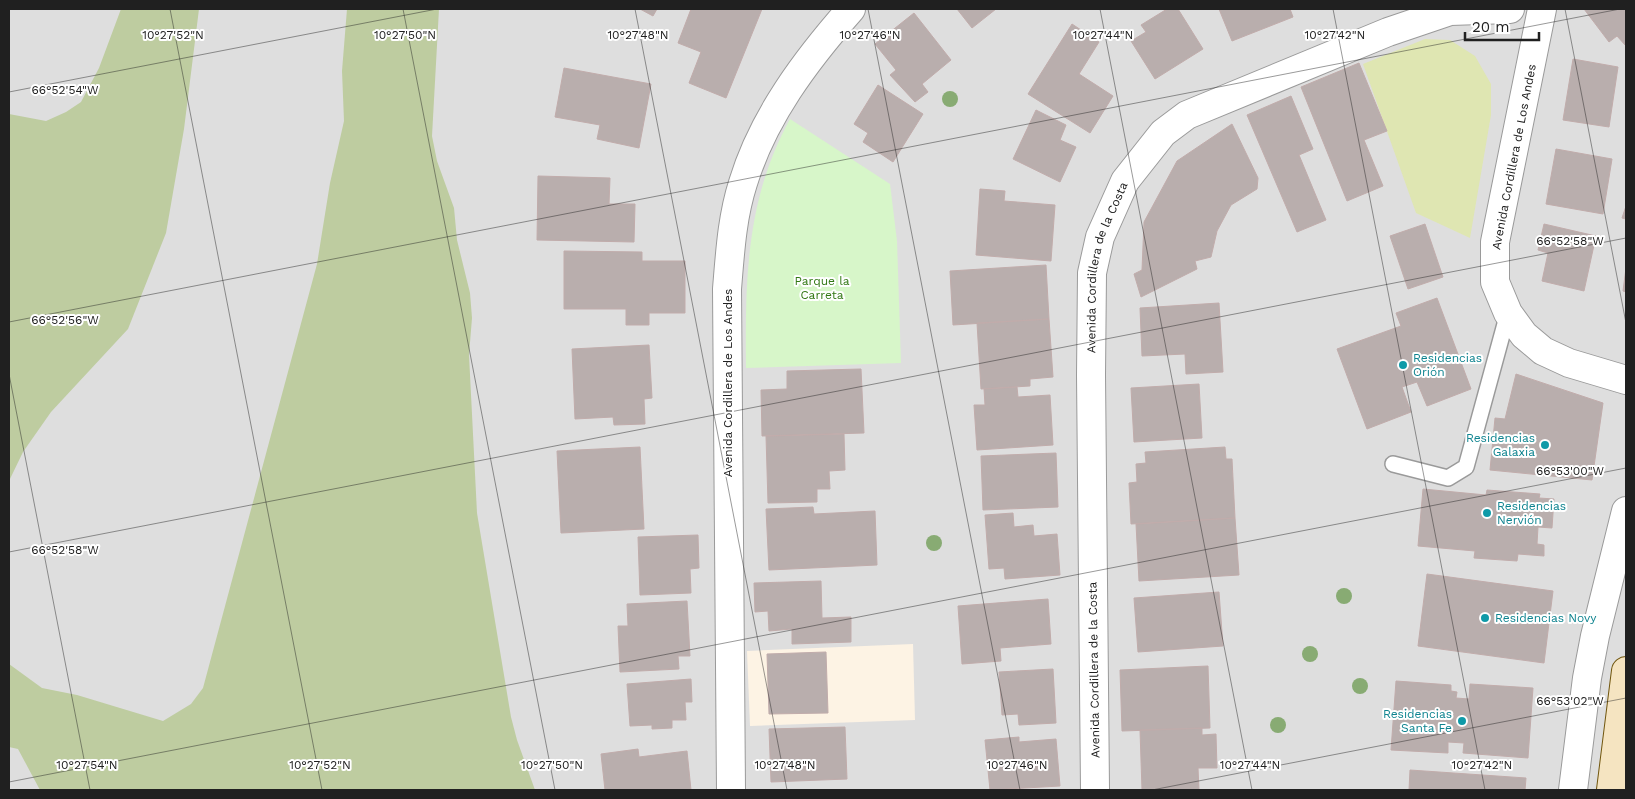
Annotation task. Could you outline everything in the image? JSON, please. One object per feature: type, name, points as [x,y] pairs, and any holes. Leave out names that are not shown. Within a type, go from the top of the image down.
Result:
[{"type":"main road","points":[[1611,790],[1626,671]]},
{"type":"street","name":"Avenida Cordillera de Los Andes","points":[[731,790],[727,289],[731,233],[742,183],[762,134],[787,91],[817,48],[851,9]]},
{"type":"street","name":"Avenida Cordillera de la Costa","points":[[1095,790],[1091,375],[1092,273],[1100,237],[1125,181],[1163,133],[1187,114],[1388,32],[1450,12],[1510,9]]},
{"type":"street","name":"Avenida Cordillera de Los Andes","points":[[1542,9],[1495,242],[1495,282],[1508,313],[1524,335],[1543,351],[1568,363],[1626,380]]},
{"type":"street","points":[[1573,790],[1587,678],[1595,636],[1626,511]]},
{"type":"lane","points":[[1393,464],[1448,478],[1466,467],[1508,313]]},
{"type":"shaded area","points":[[9,9],[1626,9],[1626,790],[9,790]]},
{"type":"shaded area","points":[[913,644],[915,720],[750,726],[747,651]]},
{"type":"green space","points":[[121,9],[199,9],[184,129],[166,233],[128,329],[51,412],[23,452],[9,481],[9,114],[46,121],[66,112],[81,102],[99,68]]},
{"type":"green space","points":[[347,9],[439,9],[432,136],[437,161],[454,208],[457,240],[470,293],[472,318],[469,355],[477,513],[511,717],[535,790],[40,790],[18,749],[9,747],[9,664],[42,688],[77,695],[163,721],[191,704],[203,688],[317,264],[330,183],[344,121],[342,71]]},
{"type":"green space","points":[[1425,39],[1450,40],[1475,56],[1491,84],[1491,115],[1470,238],[1416,213],[1363,64]]},
{"type":"green space","name":"Parque la Carreta","points":[[790,119],[890,184],[897,241],[901,363],[746,368],[748,271],[756,209],[775,149]]},
{"type":"building","points":[[640,9],[657,9],[653,16]]},
{"type":"building","points":[[691,9],[762,9],[726,98],[689,83],[701,52],[678,43]]},
{"type":"building","points":[[957,9],[996,9],[972,28]]},
{"type":"building","points":[[1167,9],[1178,9],[1203,49],[1155,79],[1131,41],[1146,32],[1141,25]]},
{"type":"building","points":[[1219,9],[1290,9],[1293,17],[1232,41]]},
{"type":"building","points":[[1584,9],[1626,9],[1626,46],[1617,36],[1609,42]]},
{"type":"building","points":[[914,13],[951,60],[922,84],[928,92],[915,102],[890,75],[896,70],[875,44]]},
{"type":"building","points":[[1072,24],[1099,42],[1079,74],[1113,96],[1090,133],[1028,94]]},
{"type":"building","points":[[1573,59],[1618,67],[1609,127],[1563,120]]},
{"type":"building","points":[[1359,63],[1387,131],[1364,140],[1383,186],[1347,201],[1301,87]]},
{"type":"building","points":[[564,68],[651,84],[639,148],[597,139],[600,125],[555,117]]},
{"type":"building","points":[[878,85],[923,114],[893,162],[863,142],[868,133],[854,124]]},
{"type":"building","points":[[1291,96],[1313,149],[1299,155],[1326,220],[1297,232],[1247,115]]},
{"type":"building","points":[[1036,110],[1066,125],[1060,140],[1076,147],[1060,182],[1013,159]]},
{"type":"building","points":[[1232,124],[1258,178],[1257,189],[1231,205],[1217,231],[1211,257],[1195,261],[1197,269],[1141,297],[1134,274],[1142,270],[1144,222],[1177,161]]},
{"type":"building","points":[[1556,149],[1612,159],[1603,214],[1546,204]]},
{"type":"building","points":[[538,176],[610,178],[609,204],[635,204],[634,242],[537,240]]},
{"type":"building","points":[[980,189],[1005,191],[1004,201],[1055,205],[1051,261],[976,255]]},
{"type":"building","points":[[1626,206],[1626,219],[1622,218]]},
{"type":"building","points":[[1425,224],[1443,277],[1408,289],[1390,236]]},
{"type":"building","points":[[1544,224],[1596,236],[1584,291],[1542,281],[1548,253],[1538,250]]},
{"type":"building","points":[[564,251],[642,252],[642,261],[685,261],[685,313],[649,313],[649,325],[626,325],[626,309],[564,309]]},
{"type":"building","points":[[1046,265],[1049,319],[953,325],[950,271]]},
{"type":"building","points":[[1626,268],[1626,292],[1623,291]]},
{"type":"building","name":"Residencias Orión","points":[[1437,298],[1471,389],[1427,406],[1417,382],[1402,387],[1411,412],[1367,429],[1337,349],[1401,326],[1396,313]]},
{"type":"building","points":[[1219,303],[1223,372],[1186,374],[1185,354],[1142,356],[1140,308]]},
{"type":"building","points":[[1049,319],[1053,377],[1030,379],[1030,386],[981,389],[977,323]]},
{"type":"building","points":[[649,345],[652,398],[644,399],[645,424],[614,425],[613,417],[575,419],[572,349]]},
{"type":"building","points":[[861,369],[864,433],[762,436],[761,390],[787,389],[787,371]]},
{"type":"building","name":"Residencias Galaxia","points":[[1516,374],[1603,403],[1592,480],[1490,470],[1495,418],[1505,419]]},
{"type":"building","points":[[1199,384],[1202,438],[1134,442],[1131,388]]},
{"type":"building","points":[[1017,387],[1018,397],[1050,395],[1053,445],[977,450],[974,405],[985,405],[984,389]]},
{"type":"building","points":[[844,434],[845,470],[829,471],[830,489],[817,489],[817,502],[768,503],[766,436]]},
{"type":"building","points":[[640,447],[644,529],[561,533],[557,451]]},
{"type":"building","points":[[1225,447],[1226,459],[1232,459],[1235,518],[1131,524],[1129,483],[1137,482],[1136,464],[1146,463],[1145,452]]},
{"type":"building","points":[[1056,453],[1058,507],[983,510],[981,456]]},
{"type":"building","name":"Residencias Nervión","points":[[1423,489],[1486,495],[1487,490],[1540,494],[1539,498],[1554,499],[1552,528],[1538,527],[1537,544],[1544,545],[1544,556],[1518,554],[1517,561],[1474,558],[1475,551],[1418,546]]},
{"type":"building","points":[[813,507],[814,514],[875,511],[877,565],[769,570],[766,509]]},
{"type":"building","points":[[1013,513],[1014,527],[1033,525],[1034,536],[1057,534],[1060,575],[1005,579],[1004,568],[989,569],[985,515]]},
{"type":"building","points":[[1235,518],[1239,575],[1139,581],[1136,524]]},
{"type":"building","points":[[698,535],[699,568],[690,569],[691,593],[640,595],[638,537]]},
{"type":"building","name":"Residencias Novy","points":[[1427,574],[1553,591],[1544,663],[1418,646]]},
{"type":"building","points":[[821,581],[822,618],[851,617],[851,642],[792,644],[792,629],[769,631],[768,611],[755,612],[754,583]]},
{"type":"building","points":[[1219,592],[1223,646],[1138,652],[1134,598]]},
{"type":"building","points":[[1048,599],[1051,644],[1000,648],[1001,661],[962,664],[958,606]]},
{"type":"building","points":[[687,601],[690,656],[678,656],[679,669],[620,672],[618,626],[628,626],[627,604]]},
{"type":"building","points":[[826,652],[828,713],[769,714],[767,654]]},
{"type":"building","points":[[1208,666],[1210,728],[1122,731],[1120,670]]},
{"type":"building","points":[[1053,669],[1056,723],[1019,725],[1018,714],[1002,715],[999,672]]},
{"type":"building","points":[[691,679],[692,702],[685,702],[686,720],[672,720],[672,728],[652,729],[652,725],[630,726],[627,684]]},
{"type":"building","name":"Residencias Santa Fe","points":[[1396,681],[1451,685],[1451,691],[1457,692],[1456,698],[1469,699],[1470,684],[1533,688],[1528,758],[1463,753],[1464,743],[1448,742],[1448,753],[1391,750]]},
{"type":"building","points":[[845,727],[847,779],[771,782],[769,729]]},
{"type":"building","points":[[1202,728],[1202,735],[1216,734],[1217,768],[1198,768],[1199,790],[1142,790],[1140,730]]},
{"type":"building","points":[[1019,737],[1019,742],[1056,739],[1060,786],[990,790],[985,740]]},
{"type":"building","points":[[638,749],[639,757],[687,751],[691,790],[605,790],[601,754]]},
{"type":"building","points":[[1410,770],[1526,778],[1525,790],[1409,790]]},
{"type":"place","name":"Residencias Orión","points":[[1403,365]]},
{"type":"place","name":"Residencias Galaxia","points":[[1545,445]]},
{"type":"place","name":"Residencias Nervión","points":[[1487,513]]},
{"type":"place","name":"Residencias Novy","points":[[1485,618]]},
{"type":"place","name":"Residencias Santa Fe","points":[[1462,721]]}]
